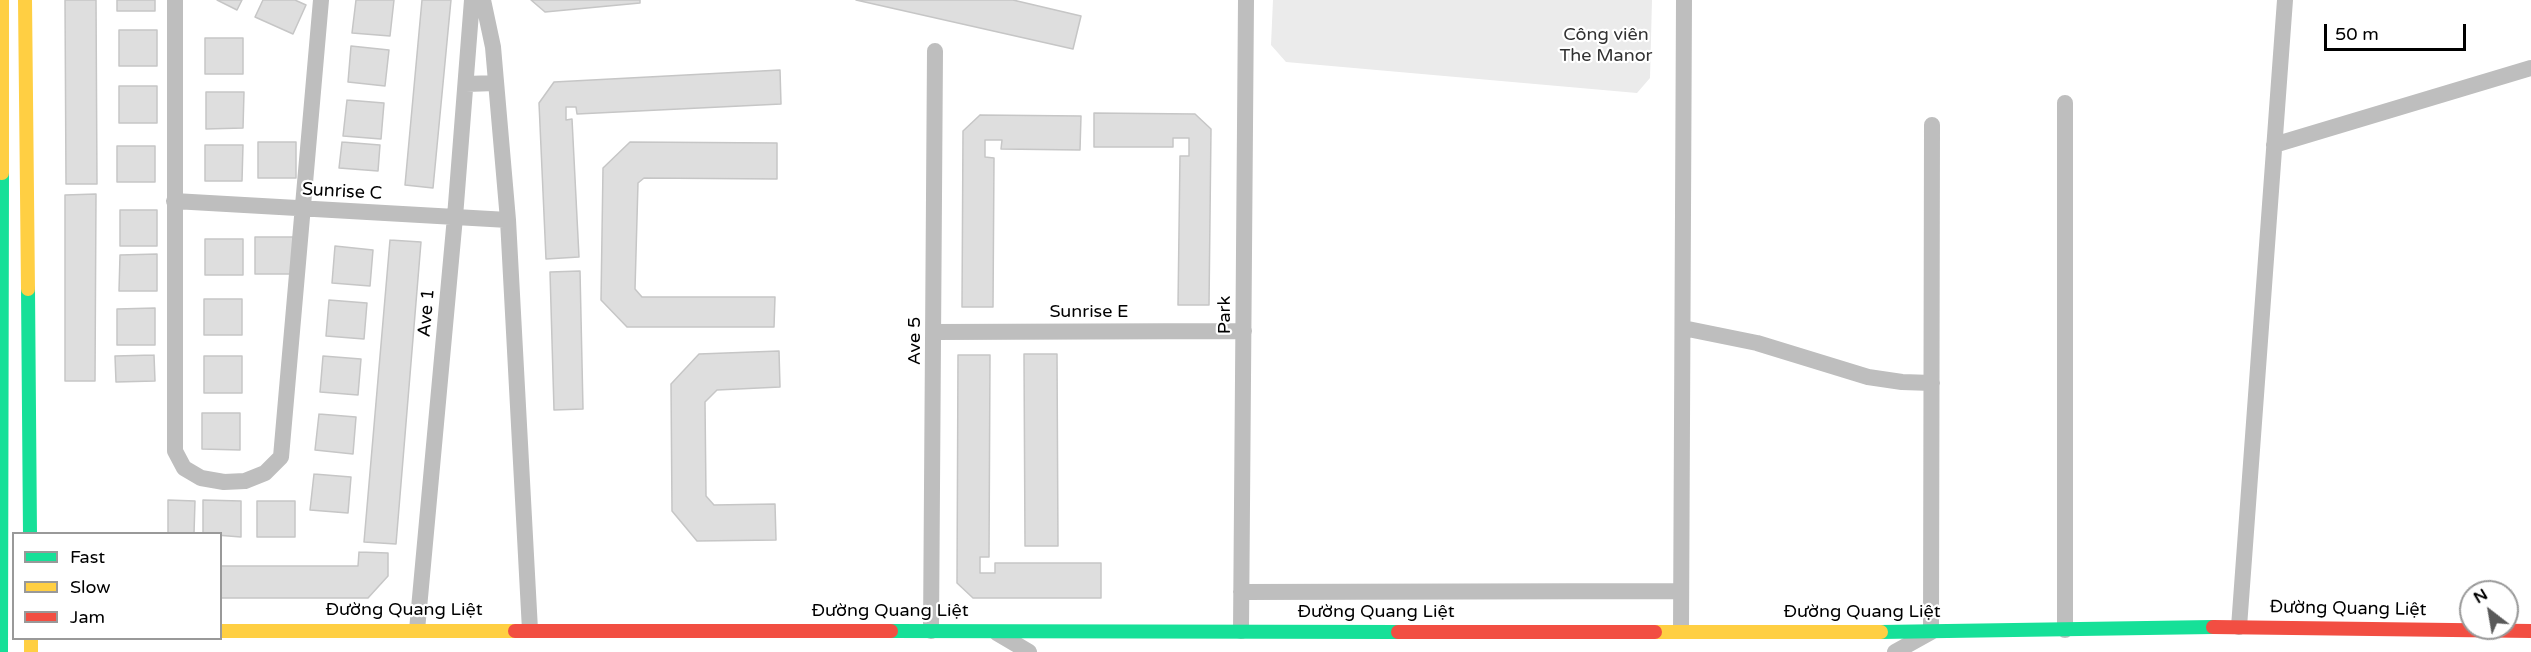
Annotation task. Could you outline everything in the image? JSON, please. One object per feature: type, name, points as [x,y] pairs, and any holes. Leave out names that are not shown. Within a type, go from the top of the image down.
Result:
[{"type":"main road","points":[[2,0],[5,634],[2,652]]},
{"type":"main road","points":[[25,0],[30,532]]},
{"type":"main road","name":"Đường Quang Liệt","points":[[222,631],[1931,632],[2239,627],[2531,631]]},
{"type":"street","points":[[175,0],[175,451],[184,468],[201,478],[224,482],[245,481],[265,473],[280,457],[321,0]]},
{"type":"street","name":"Ave 1","points":[[417,630],[455,217],[472,0]]},
{"type":"street","points":[[483,0],[493,47],[508,220],[530,630]]},
{"type":"street","name":"Park","points":[[1241,631],[1246,0]]},
{"type":"street","points":[[1681,631],[1684,0]]},
{"type":"street","points":[[2239,627],[2285,0]]},
{"type":"street","name":"Ave 5","points":[[931,631],[935,51]]},
{"type":"street","points":[[2274,145],[2531,68]]},
{"type":"street","points":[[466,84],[496,83]]},
{"type":"street","points":[[2065,104],[2065,630]]},
{"type":"street","points":[[1895,652],[1931,632],[1932,125]]},
{"type":"street","name":"Sunrise C","points":[[174,201],[508,220]]},
{"type":"street","points":[[1683,328],[1757,343],[1869,377],[1902,382],[1932,383]]},
{"type":"street","name":"Sunrise E","points":[[934,332],[1244,331]]},
{"type":"street","points":[[1241,591],[1681,591]]},
{"type":"street","points":[[993,631],[1029,652]]},
{"type":"green space","name":"Công viên The Manor","points":[[1273,0],[1652,0],[1650,78],[1637,93],[1286,62],[1271,45]]},
{"type":"building","points":[[65,0],[96,0],[97,184],[66,184]]},
{"type":"building","points":[[117,0],[155,0],[155,11],[117,11]]},
{"type":"building","points":[[217,0],[242,0],[237,10]]},
{"type":"building","points":[[263,0],[295,0],[306,5],[293,34],[255,17]]},
{"type":"building","points":[[356,0],[394,0],[390,36],[352,33]]},
{"type":"building","points":[[422,0],[451,0],[433,188],[405,185]]},
{"type":"building","points":[[531,0],[640,0],[640,3],[545,12]]},
{"type":"building","points":[[856,0],[1013,0],[1081,16],[1073,49]]},
{"type":"building","points":[[119,30],[157,30],[157,66],[119,66]]},
{"type":"building","points":[[205,38],[243,38],[243,74],[205,74]]},
{"type":"building","points":[[351,46],[389,50],[385,86],[348,82]]},
{"type":"building","points":[[780,70],[781,104],[577,114],[576,107],[566,107],[566,120],[572,119],[579,257],[546,259],[539,103],[554,82]]},
{"type":"building","points":[[119,86],[157,86],[157,123],[119,123]]},
{"type":"building","points":[[206,92],[244,92],[243,128],[206,129]]},
{"type":"building","points":[[347,100],[384,103],[381,139],[343,136]]},
{"type":"building","points":[[1094,113],[1195,114],[1211,129],[1209,305],[1178,305],[1180,156],[1189,156],[1189,138],[1173,138],[1173,147],[1094,147]]},
{"type":"building","points":[[980,115],[1081,116],[1080,150],[1001,149],[1002,140],[985,140],[985,157],[994,158],[993,307],[962,307],[963,131]]},
{"type":"building","points":[[258,142],[296,142],[296,178],[258,178]]},
{"type":"building","points":[[342,142],[380,145],[378,171],[339,168]]},
{"type":"building","points":[[630,142],[777,143],[777,179],[644,178],[638,183],[635,289],[642,297],[775,297],[774,327],[627,327],[601,300],[603,168]]},
{"type":"building","points":[[205,145],[243,145],[242,181],[205,181]]},
{"type":"building","points":[[117,146],[155,146],[155,182],[117,182]]},
{"type":"building","points":[[96,194],[95,381],[65,381],[65,195]]},
{"type":"building","points":[[120,210],[157,210],[157,246],[120,246]]},
{"type":"building","points":[[255,237],[293,237],[293,274],[255,274]]},
{"type":"building","points":[[205,239],[243,239],[243,275],[205,275]]},
{"type":"building","points":[[390,240],[421,242],[396,544],[364,542]]},
{"type":"building","points":[[335,246],[373,250],[370,286],[332,283]]},
{"type":"building","points":[[157,254],[157,291],[119,291],[120,255]]},
{"type":"building","points":[[580,271],[583,409],[554,410],[550,272]]},
{"type":"building","points":[[204,299],[242,299],[242,335],[204,335]]},
{"type":"building","points":[[329,300],[367,303],[364,339],[326,336]]},
{"type":"building","points":[[155,308],[155,345],[117,345],[117,309]]},
{"type":"building","points":[[779,351],[780,387],[717,390],[705,402],[706,496],[714,505],[775,504],[776,540],[697,541],[672,511],[671,384],[699,354]]},
{"type":"building","points":[[1024,354],[1057,354],[1058,546],[1025,546]]},
{"type":"building","points":[[154,355],[155,381],[116,382],[115,356]]},
{"type":"building","points":[[958,355],[990,355],[989,557],[980,557],[980,573],[995,573],[995,563],[1101,563],[1101,598],[973,598],[957,583]]},
{"type":"building","points":[[204,356],[242,356],[242,393],[204,393]]},
{"type":"building","points":[[323,356],[361,359],[358,395],[320,392]]},
{"type":"building","points":[[202,413],[240,413],[240,450],[202,449]]},
{"type":"building","points":[[319,414],[356,417],[353,454],[315,450]]},
{"type":"building","points":[[314,474],[351,477],[348,513],[310,510]]},
{"type":"building","points":[[168,500],[195,501],[194,532],[168,532]]},
{"type":"building","points":[[203,500],[241,501],[241,537],[222,536],[222,532],[203,532]]},
{"type":"building","points":[[257,501],[295,501],[295,537],[257,537]]},
{"type":"building","points":[[359,552],[388,553],[388,576],[368,598],[222,598],[222,566],[358,566]]},
{"type":"traffic: fast","points":[[1,652],[2,173]]},
{"type":"traffic: fast","points":[[28,289],[30,532]]},
{"type":"traffic: fast","points":[[1881,632],[2213,627]]},
{"type":"traffic: fast","points":[[891,631],[1398,632]]},
{"type":"traffic: slow","points":[[2,0],[2,173]]},
{"type":"traffic: slow","points":[[25,0],[28,289]]},
{"type":"traffic: slow","points":[[222,631],[515,631]]},
{"type":"traffic: slow","points":[[1655,632],[1881,632]]},
{"type":"traffic: slow","points":[[31,640],[31,652]]},
{"type":"traffic: jam","points":[[2213,627],[2531,631]]},
{"type":"traffic: jam","points":[[515,631],[891,631]]},
{"type":"traffic: jam","points":[[1398,632],[1655,632]]}]
